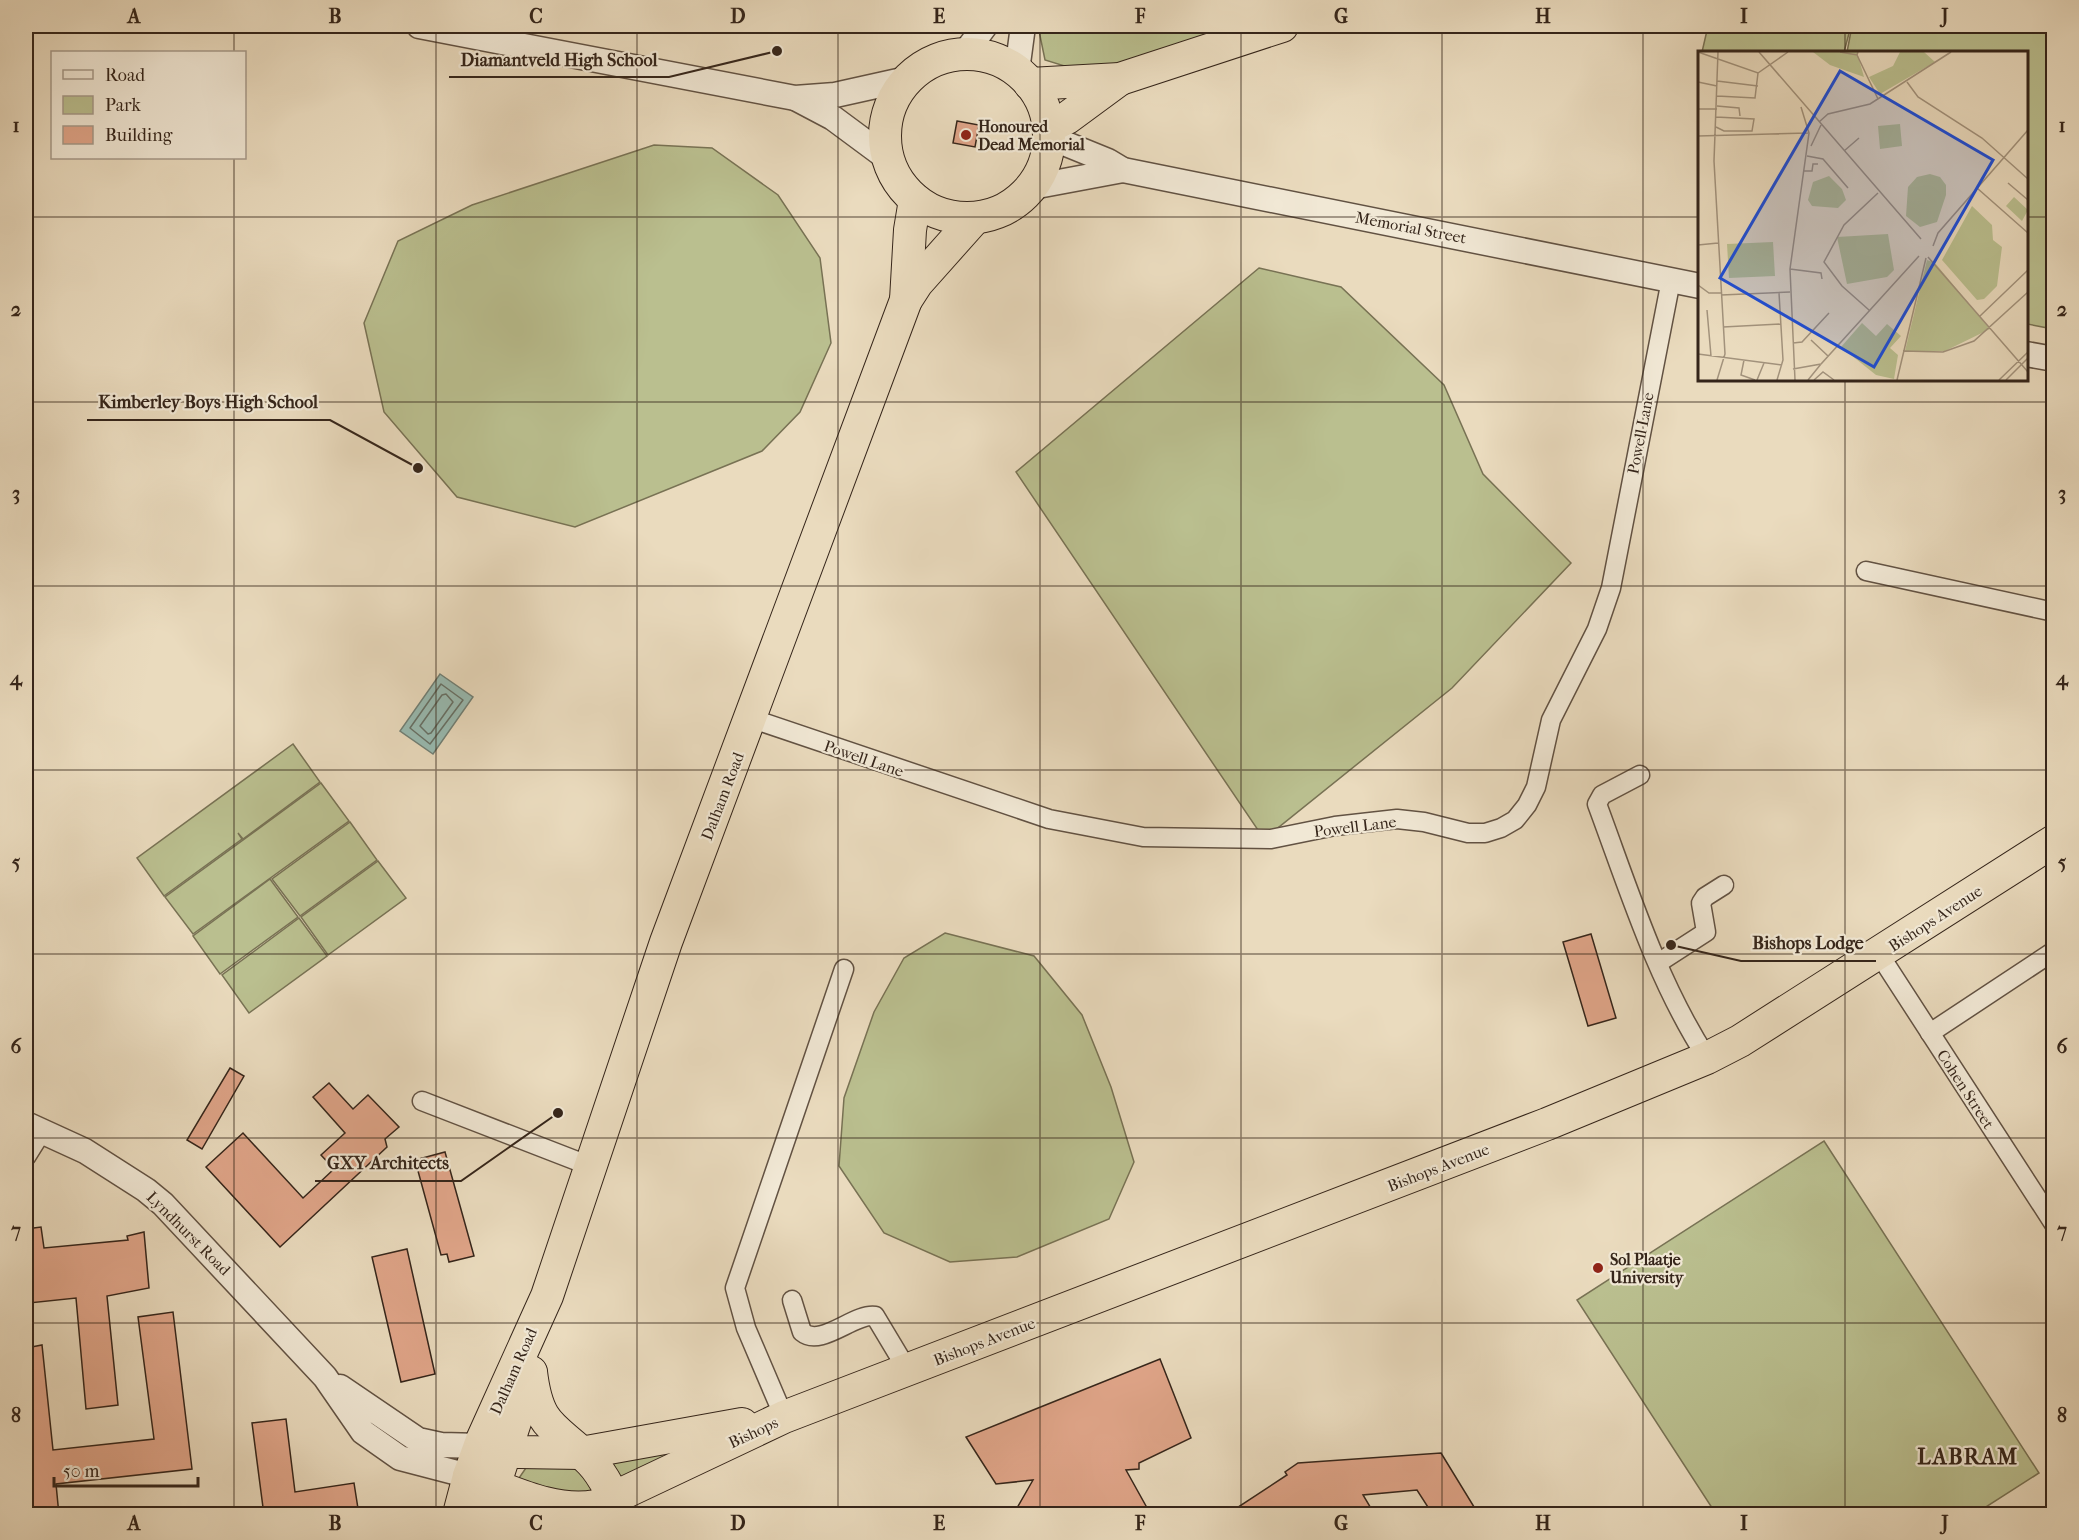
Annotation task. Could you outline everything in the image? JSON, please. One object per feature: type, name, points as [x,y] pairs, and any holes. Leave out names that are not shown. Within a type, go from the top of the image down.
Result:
[{"type":"highway","points":[[1049,132],[1120,79],[1282,26]]},
{"type":"highway","points":[[964,54],[1000,61],[1023,77],[1042,104],[1049,132],[1047,155],[1032,187],[1010,207],[974,219],[943,214],[915,200],[897,180],[887,158],[884,141],[889,108],[907,79],[933,61],[964,54]]},
{"type":"highway","points":[[1023,77],[1120,79]]},
{"type":"highway","name":"Dalham Road","points":[[494,1448],[666,942],[906,300],[909,230],[915,200]]},
{"type":"highway","name":"Dalham Road","points":[[906,300],[974,219]]},
{"type":"highway","name":"Bishops Avenue","points":[[784,1417],[1547,1124],[1707,1058],[1740,1041],[2054,841]]},
{"type":"highway","name":"Dalham Road","points":[[494,1448],[531,1371],[547,1296]]},
{"type":"highway","points":[[531,1371],[536,1404],[543,1418],[558,1435],[581,1453],[597,1470],[604,1508]]},
{"type":"highway","name":"Bishops","points":[[494,1448],[581,1453],[784,1417]]},
{"type":"highway","name":"Bishops","points":[[481,1480],[555,1506],[582,1509],[604,1508],[784,1417]]},
{"type":"highway","points":[[459,1515],[481,1480],[494,1448]]},
{"type":"highway","points":[[481,1480],[485,1515]]},
{"type":"street","points":[[419,26],[795,98],[835,94],[907,79]]},
{"type":"street","points":[[964,54],[985,26]]},
{"type":"street","points":[[1023,26],[1023,77]]},
{"type":"street","points":[[795,98],[833,118],[887,158]]},
{"type":"street","name":"Memorial Street","points":[[1049,132],[1123,170],[1698,286]]},
{"type":"street","name":"Memorial Street","points":[[1032,187],[1123,170]]},
{"type":"street","name":"Powell Lane","points":[[750,718],[1049,819],[1143,837],[1270,839],[1335,826],[1397,819],[1424,822],[1468,833],[1485,833],[1501,828],[1515,820],[1527,805],[1536,787],[1551,720],[1597,629],[1611,588],[1671,280]]},
{"type":"street","points":[[2028,354],[2054,359]]},
{"type":"street","points":[[1866,571],[2054,612]]},
{"type":"street","points":[[1640,775],[1602,795],[1597,804],[1682,1020],[1707,1058]]},
{"type":"street","points":[[1658,963],[1706,932],[1701,903],[1705,897],[1724,885]]},
{"type":"street","points":[[1930,1033],[2054,951]]},
{"type":"street","name":"Cohen Street","points":[[1879,954],[2054,1224]]},
{"type":"street","points":[[784,1417],[746,1328],[735,1288],[844,969]]},
{"type":"street","points":[[422,1101],[590,1166]]},
{"type":"street","points":[[26,1157],[33,1128]]},
{"type":"street","name":"Lyndhurst Road","points":[[33,1128],[85,1151],[146,1190],[186,1228],[325,1377],[363,1432],[376,1443],[400,1458],[481,1480]]},
{"type":"street","points":[[792,1300],[802,1332],[806,1335],[820,1335],[867,1315],[875,1316],[908,1371]]},
{"type":"street","name":"Lyndhurst Road","points":[[325,1377],[418,1440],[441,1445],[494,1448]]},
{"type":"green space","points":[[1038,26],[1252,26],[1100,77],[1045,60]]},
{"type":"green space","points":[[1708,26],[1851,26],[1844,51],[1702,51]]},
{"type":"green space","points":[[1852,26],[2053,26],[2053,329],[2028,324],[2028,51],[1847,51]]},
{"type":"green space","points":[[654,145],[712,148],[778,195],[820,258],[831,343],[800,412],[762,451],[575,527],[457,497],[384,412],[364,323],[398,241],[472,205]]},
{"type":"green space","points":[[1259,268],[1341,287],[1444,385],[1483,474],[1571,563],[1452,688],[1264,839],[1016,472]]},
{"type":"green space","points":[[293,744],[320,782],[243,839],[238,833],[242,839],[164,896],[137,858]]},
{"type":"green space","points":[[321,783],[349,821],[193,934],[165,897]]},
{"type":"green space","points":[[350,822],[377,860],[300,916],[272,879]]},
{"type":"green space","points":[[378,861],[406,898],[328,955],[301,917]]},
{"type":"green space","points":[[270,879],[298,917],[220,974],[193,936]]},
{"type":"green space","points":[[299,918],[327,956],[249,1013],[222,975]]},
{"type":"green space","points":[[945,933],[1034,956],[1082,1015],[1111,1087],[1134,1162],[1109,1219],[1017,1257],[950,1262],[884,1233],[839,1166],[844,1098],[874,1012],[904,958]]},
{"type":"green space","points":[[1824,1141],[2039,1473],[1975,1514],[1716,1514],[1577,1300]]},
{"type":"green space","points":[[715,1441],[597,1499],[524,1488],[519,1478],[528,1465]]},
{"type":"water","points":[[440,674],[473,697],[433,754],[400,731]]},
{"type":"building","name":"Honoured Dead Memorial","points":[[957,121],[979,125],[975,147],[953,143]]},
{"type":"building","points":[[1591,934],[1616,1018],[1588,1026],[1563,942]]},
{"type":"building","points":[[230,1068],[244,1076],[202,1149],[187,1140]]},
{"type":"building","points":[[329,1083],[353,1109],[368,1095],[399,1127],[385,1139],[387,1147],[280,1247],[206,1167],[243,1133],[303,1198],[334,1169],[321,1155],[345,1133],[313,1097]]},
{"type":"building","points":[[445,1152],[474,1256],[449,1262],[447,1254],[441,1255],[415,1160]]},
{"type":"building","points":[[41,1227],[44,1248],[128,1240],[127,1236],[144,1232],[149,1288],[107,1296],[118,1405],[86,1409],[76,1298],[29,1303],[26,1229]]},
{"type":"building","points":[[407,1249],[435,1374],[401,1382],[372,1257]]},
{"type":"building","points":[[173,1312],[192,1469],[56,1484],[59,1515],[26,1515],[26,1348],[42,1345],[53,1450],[154,1439],[138,1317]]},
{"type":"building","points":[[1160,1359],[1191,1438],[1139,1463],[1139,1469],[1126,1470],[1151,1515],[1013,1515],[1033,1480],[996,1484],[966,1437]]},
{"type":"building","points":[[286,1419],[295,1492],[354,1483],[359,1515],[264,1515],[252,1423]]},
{"type":"building","points":[[1441,1453],[1479,1515],[1433,1515],[1417,1490],[1363,1495],[1375,1515],[1226,1515],[1287,1475],[1285,1472],[1298,1463]]},
{"type":"place","name":"Diamantveld High School","points":[[777,51]]},
{"type":"place","name":"Honoured Dead Memorial","points":[[966,135]]},
{"type":"place","name":"Kimberley Boys High School","points":[[418,468]]},
{"type":"place","name":"Bishops Lodge","points":[[1671,945]]},
{"type":"place","name":"GXY Architects","points":[[558,1113]]},
{"type":"place","name":"Sol Plaatje University","points":[[1598,1268]]},
{"type":"district","name":"LABRAM","points":[[1968,1456]]}]
